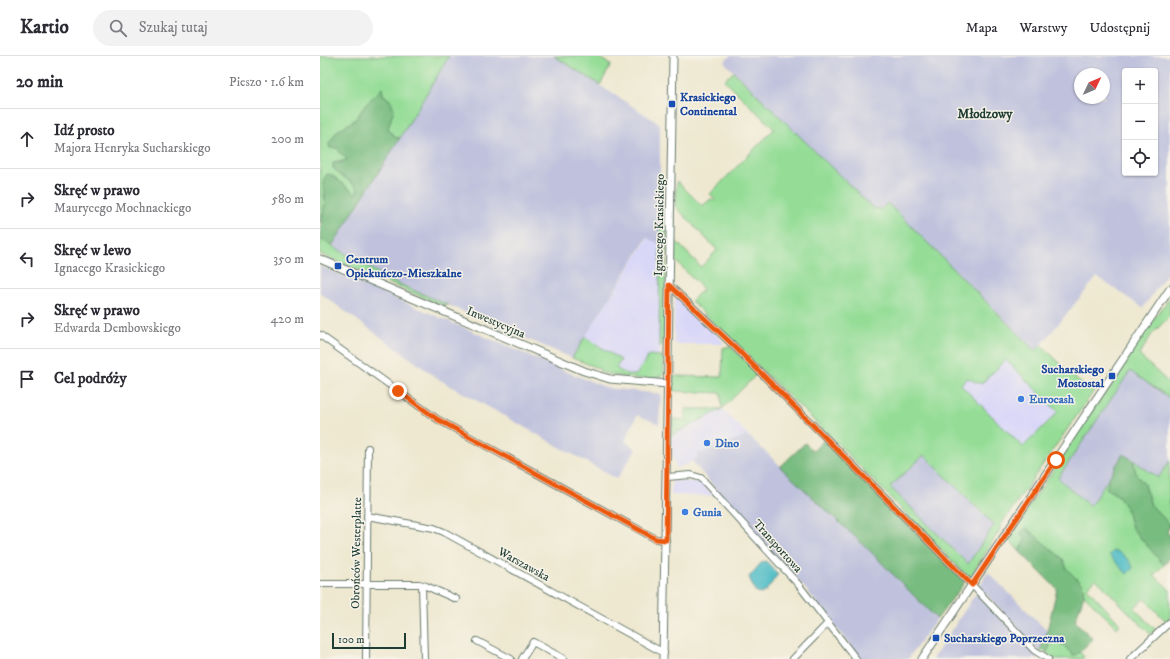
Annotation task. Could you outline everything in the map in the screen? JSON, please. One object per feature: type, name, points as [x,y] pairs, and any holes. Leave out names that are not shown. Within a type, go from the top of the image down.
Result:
[{"type":"street","name":"Ignacego Krasickiego","points":[[664,656],[673,56]]},
{"type":"street","name":"Inwestycyjna","points":[[320,258],[584,372],[616,380],[668,384]]},
{"type":"street","points":[[669,285],[739,350],[972,585],[1034,650],[1048,659]]},
{"type":"street","points":[[922,659],[1170,289]]},
{"type":"street","points":[[320,335],[437,419],[656,539],[666,540]]},
{"type":"street","name":"Obrońców Westerplatte","points":[[366,659],[368,448]]},
{"type":"street","name":"Transportowa","points":[[666,477],[691,474],[701,478],[798,584],[856,659]]},
{"type":"street","name":"Warszawska","points":[[367,516],[434,528],[444,532],[664,656]]},
{"type":"street","points":[[320,584],[422,585],[456,599]]},
{"type":"street","points":[[422,585],[424,659]]},
{"type":"street","points":[[1130,659],[1170,622]]},
{"type":"street","points":[[793,659],[828,623]]},
{"type":"street","points":[[477,641],[511,659]]},
{"type":"street","points":[[522,659],[534,642],[564,659]]},
{"type":"shaded area","points":[[449,56],[554,56],[660,124],[660,244],[647,238],[572,358],[392,281],[332,246]]},
{"type":"shaded area","points":[[730,56],[1170,56],[1170,269],[1143,308],[1097,277],[1036,351],[900,215],[881,209],[873,209],[724,62]]},
{"type":"shaded area","points":[[648,238],[660,244],[659,355],[649,355],[636,375],[632,376],[616,368],[621,360],[585,337]]},
{"type":"shaded area","points":[[320,266],[608,388],[661,394],[659,424],[637,415],[625,441],[636,449],[617,479],[440,380],[320,293]]},
{"type":"shaded area","points":[[678,296],[705,322],[723,342],[723,344],[674,344],[674,302]]},
{"type":"shaded area","points":[[1006,360],[1058,412],[1023,447],[961,385],[967,378],[981,384]]},
{"type":"shaded area","points":[[1130,371],[1170,398],[1170,461],[1159,478],[1120,460],[1090,507],[1058,478]]},
{"type":"shaded area","points":[[722,409],[751,438],[745,436],[697,454],[698,457],[688,464],[677,468],[672,453],[672,435]]},
{"type":"shaded area","points":[[745,436],[751,438],[868,549],[937,619],[908,659],[861,659],[801,583],[736,513],[692,461],[698,457],[697,454]]},
{"type":"shaded area","points":[[924,455],[994,525],[968,565],[890,487]]},
{"type":"shaded area","points":[[672,481],[702,482],[714,496],[671,495]]},
{"type":"shaded area","points":[[988,572],[1047,631],[1040,651],[979,587]]},
{"type":"shaded area","points":[[976,593],[1037,656],[1037,659],[933,659]]},
{"type":"green space","points":[[320,56],[449,56],[400,138],[396,138],[388,129],[391,101],[383,94],[382,88],[367,103],[355,120],[337,131],[329,144],[330,148],[338,148],[347,160],[333,163],[333,168],[357,187],[358,191],[356,194],[332,175],[327,174],[323,183],[325,205],[320,223]]},
{"type":"green space","points":[[554,56],[602,56],[601,59],[611,65],[600,85]]},
{"type":"green space","points":[[734,72],[873,208],[881,209],[887,203],[900,215],[1035,351],[1041,345],[1086,388],[1096,388],[1000,526],[1000,530],[970,577],[967,576],[834,440],[691,301],[703,289],[675,260],[675,240],[701,267],[717,250],[675,206],[677,181],[702,206],[711,199],[713,201],[715,199],[710,194],[774,129],[724,80]],"holes":[[[1006,360],[1058,412],[1023,447],[961,385],[967,378],[981,384]],[[924,455],[994,525],[968,564],[890,487]]]},
{"type":"green space","points":[[382,88],[383,95],[391,101],[394,109],[388,129],[396,138],[400,138],[332,246],[320,239],[325,198],[324,178],[328,174],[331,175],[356,194],[358,191],[356,186],[336,172],[333,163],[339,163],[347,160],[340,153],[338,148],[330,148],[329,144],[337,131],[355,120],[367,103]]},
{"type":"green space","points":[[660,225],[667,225],[664,343],[659,347]]},
{"type":"green space","points":[[320,239],[392,281],[448,305],[443,306],[320,254]]},
{"type":"green space","points":[[1170,297],[1170,316],[1152,334],[1139,355],[1170,384],[1170,398],[1130,371],[1058,478],[1090,506],[1108,479],[1107,489],[1119,496],[1127,509],[1132,528],[1164,565],[1154,575],[1170,590],[1170,617],[1166,621],[1144,599],[1134,608],[1156,630],[1150,634],[1096,579],[1087,588],[1120,624],[1117,628],[1084,595],[1082,584],[1067,569],[1063,559],[1032,534],[1021,534],[1025,540],[1019,551],[1008,538],[1101,398],[1114,383],[1139,339]]},
{"type":"green space","points":[[585,337],[621,360],[616,368],[623,372],[636,375],[649,355],[662,356],[664,360],[664,373],[659,377],[644,379],[600,372],[600,369],[572,358]]},
{"type":"green space","points":[[730,346],[758,373],[722,409],[721,393],[674,391],[673,376],[722,377],[723,348]]},
{"type":"green space","points":[[685,409],[722,409],[672,435],[673,419],[685,420]]},
{"type":"green space","points":[[824,440],[965,582],[937,619],[868,549],[780,467],[805,443],[813,451]]},
{"type":"green space","points":[[1123,454],[1133,460],[1136,474],[1144,484],[1151,505],[1170,525],[1167,532],[1170,535],[1170,558],[1164,565],[1132,528],[1127,510],[1119,496],[1107,489],[1108,479]]},
{"type":"green space","points":[[1133,460],[1158,478],[1170,461],[1170,525],[1151,505],[1144,484],[1136,474]]},
{"type":"green space","points":[[1026,528],[1063,559],[1067,569],[1082,584],[1084,595],[1075,621],[1093,639],[1076,655],[1073,655],[1063,645],[1053,639],[1047,652],[1040,651],[1047,631],[1057,589],[1019,551],[1025,540],[1021,532]]},
{"type":"green space","points":[[1053,639],[1063,645],[1073,655],[1080,652],[1084,657],[1082,659],[1053,659],[1045,651],[1047,652]]},
{"type":"water","points":[[1114,551],[1117,551],[1123,555],[1132,565],[1133,568],[1127,574],[1109,555]]},
{"type":"water","points":[[766,561],[778,574],[766,591],[761,594],[755,591],[749,577],[762,562]]},
{"type":"place","name":"Krasickiego Continental","points":[[672,104]]},
{"type":"place","name":"Centrum Opiekuńczo-Mieszkalne","points":[[338,266]]},
{"type":"place","name":"Sucharskiego Mostostal","points":[[1112,376]]},
{"type":"place","name":"Eurocash","points":[[1021,399]]},
{"type":"place","name":"Dino","points":[[707,443]]},
{"type":"place","name":"Gunia","points":[[685,512]]},
{"type":"place","name":"Sucharskiego Poprzeczna","points":[[936,638]]},
{"type":"district","name":"Młodzowy","points":[[985,113]]},
{"type":"route","points":[[398,391],[437,419],[656,539],[666,540],[669,285],[676,289],[733,345],[972,585],[1056,460]]}]
